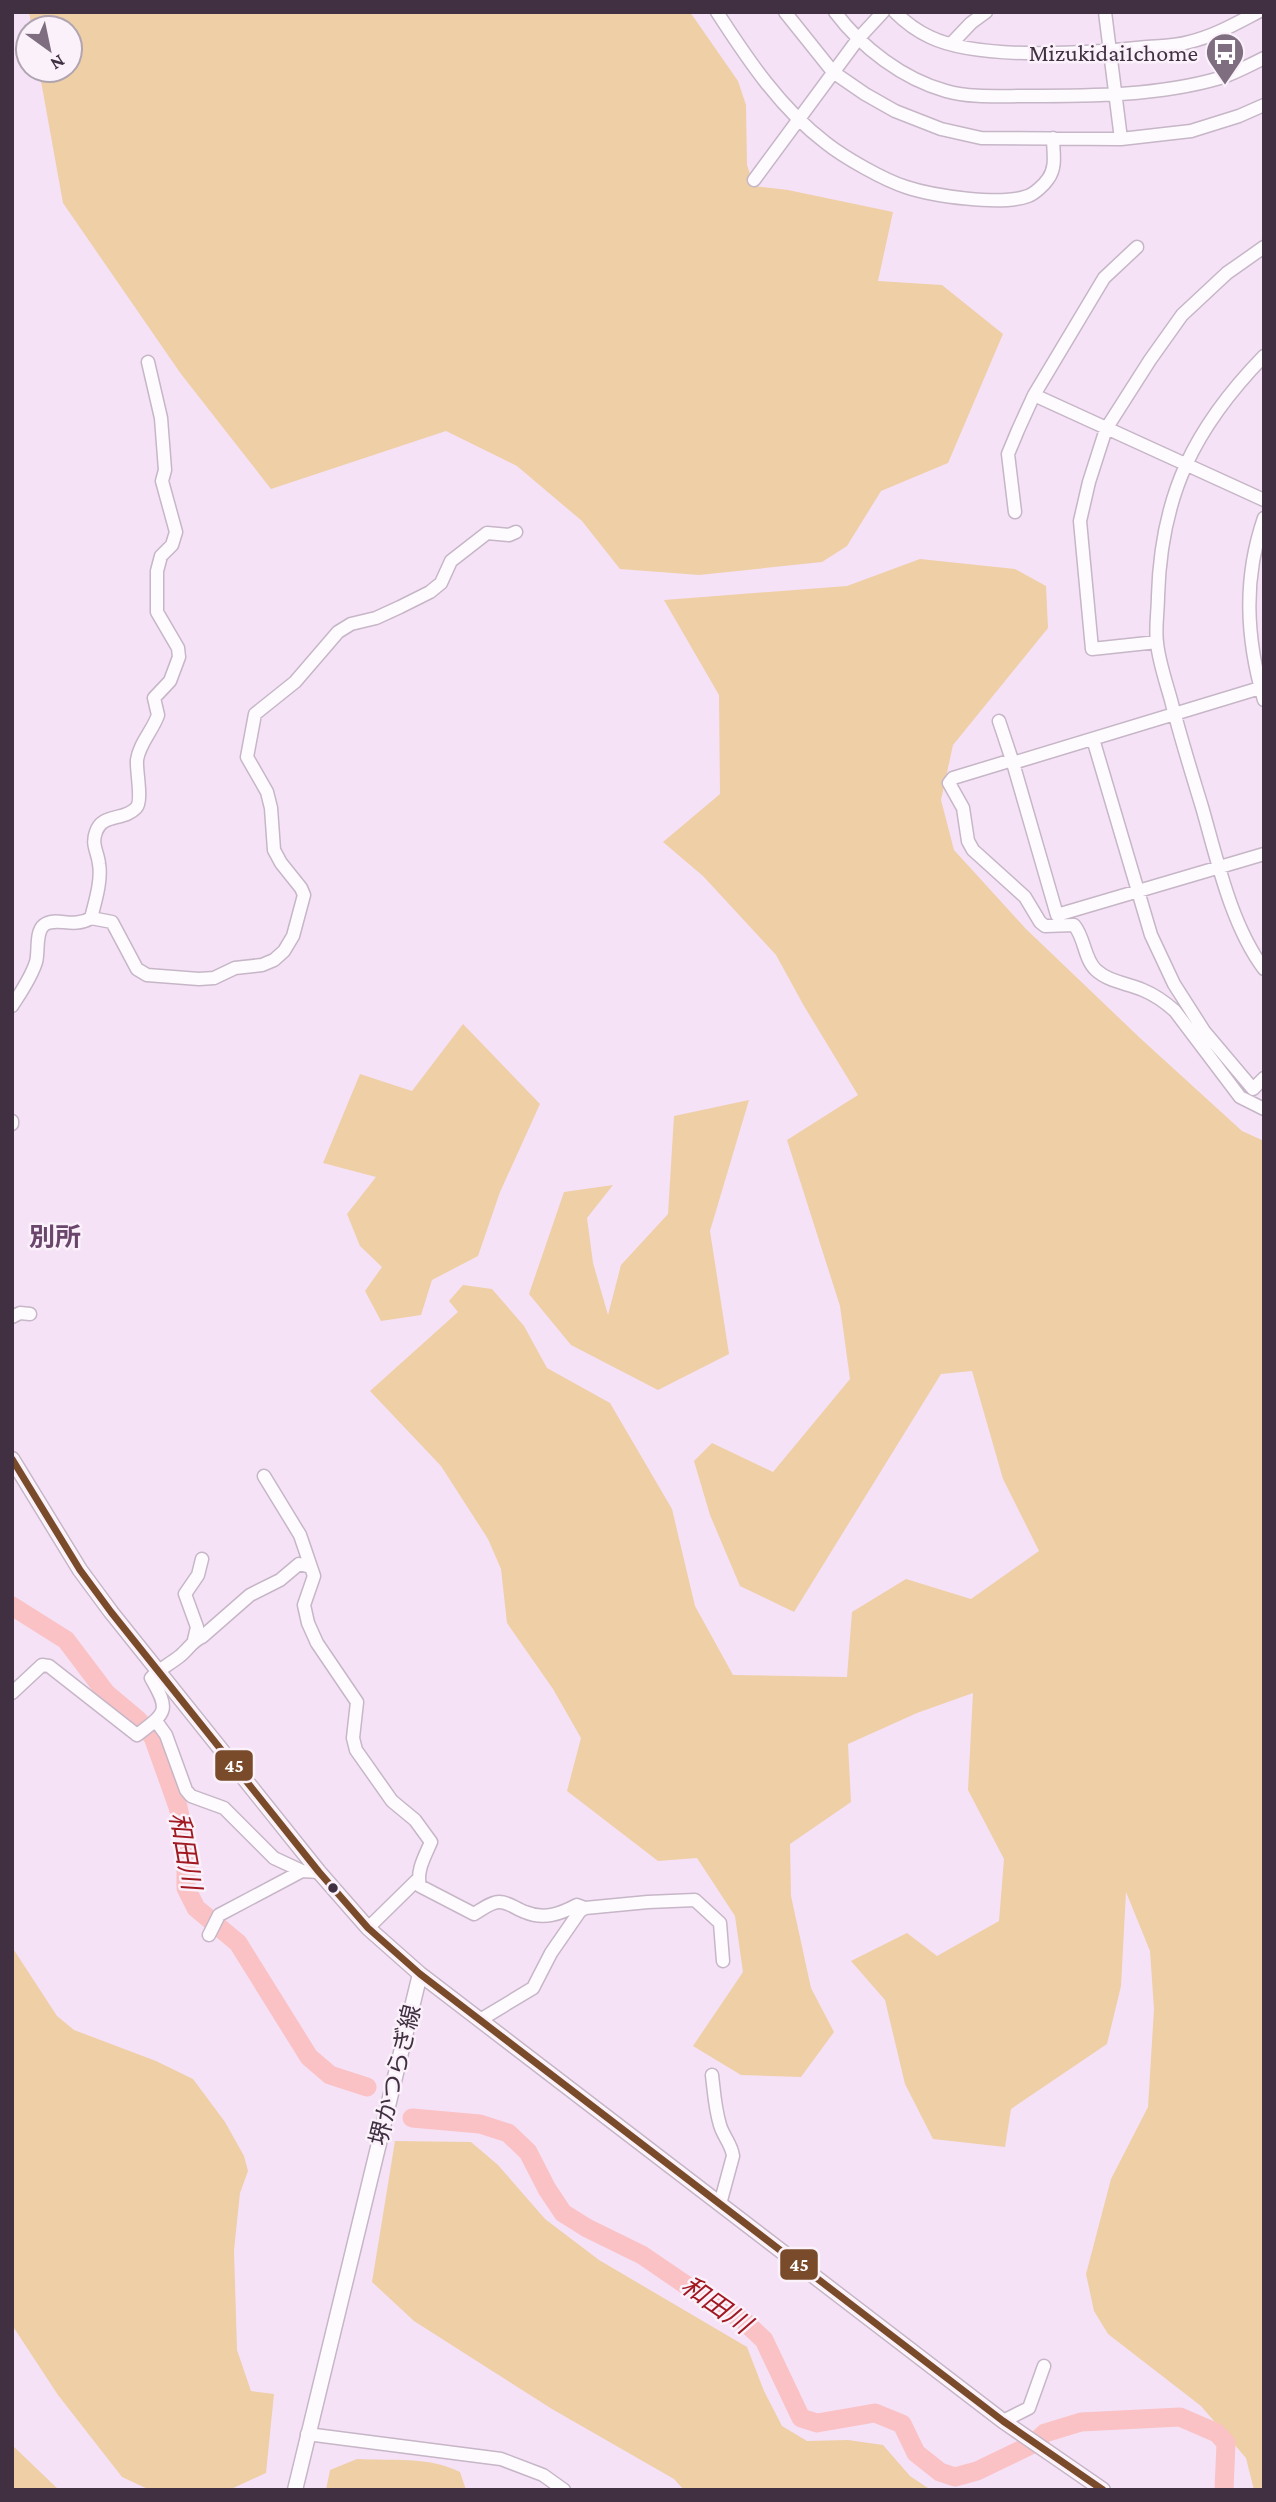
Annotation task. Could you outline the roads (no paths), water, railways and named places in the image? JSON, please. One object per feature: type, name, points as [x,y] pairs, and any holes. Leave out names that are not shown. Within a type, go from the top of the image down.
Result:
[{"type":"main road","name":"堺かつらぎ線","points":[[12,1459],[80,1570],[157,1671],[319,1872],[368,1928],[420,1974],[295,2490]]},
{"type":"main road","points":[[420,1974],[1003,2421],[1103,2490]]},
{"type":"street","points":[[717,12],[764,80],[799,120],[828,145],[906,187],[953,196],[1002,201],[1030,196],[1048,179],[1054,166],[1053,138]]},
{"type":"street","points":[[785,12],[833,72],[895,111],[941,129],[981,138],[1121,139],[1191,131],[1264,106]]},
{"type":"street","points":[[835,12],[858,39],[910,77],[947,92],[994,96],[1116,94],[1175,88],[1222,78],[1264,58]]},
{"type":"street","points":[[754,180],[858,39],[883,12]]},
{"type":"street","points":[[895,12],[930,37],[987,52],[1110,51],[1188,43],[1223,30],[1258,12]]},
{"type":"street","points":[[951,44],[986,12]]},
{"type":"street","points":[[1105,12],[1121,139]]},
{"type":"street","points":[[1015,512],[1008,454],[1034,395],[1104,278],[1138,247]]},
{"type":"street","points":[[1157,642],[1092,649],[1080,521],[1089,482],[1106,429],[1182,315],[1227,273],[1264,247]]},
{"type":"street","points":[[1264,356],[1238,383],[1205,428],[1185,464],[1170,502],[1161,553],[1157,642],[1219,867],[1235,914],[1264,969]]},
{"type":"street","points":[[12,1006],[36,961],[39,931],[44,925],[54,921],[84,923],[91,918],[99,863],[94,851],[94,836],[98,826],[106,819],[134,810],[138,804],[139,751],[158,715],[154,698],[156,693],[170,681],[179,657],[178,648],[157,612],[155,598],[161,556],[172,545],[176,532],[162,481],[165,470],[161,418],[148,362]]},
{"type":"street","points":[[1034,395],[1264,500]]},
{"type":"street","points":[[1264,518],[1248,586],[1262,694],[1175,715],[1013,763],[1009,761],[953,778],[949,783],[963,808],[968,841],[973,850],[1026,897],[1040,922],[1045,926],[1074,925],[1080,932],[1093,967],[1104,976],[1164,1001],[1240,1097],[1264,1109]]},
{"type":"street","points":[[91,918],[111,922],[137,969],[147,975],[215,978],[235,968],[262,965],[274,960],[293,936],[304,895],[274,850],[269,800],[247,757],[255,714],[295,682],[338,632],[351,624],[376,618],[430,592],[441,583],[452,561],[487,533],[509,535],[516,531]]},
{"type":"street","points":[[999,721],[1057,915],[1264,854]]},
{"type":"street","points":[[1093,739],[1151,935],[1174,984],[1204,1031],[1253,1089],[1264,1078]]},
{"type":"street","points":[[12,1317],[20,1313],[30,1314]]},
{"type":"street","points":[[264,1476],[300,1535],[314,1576],[304,1613],[317,1643],[357,1702],[353,1738],[356,1750],[392,1801],[415,1819],[431,1842],[421,1865],[418,1880],[420,1886],[474,1914],[498,1902],[535,1915],[561,1914],[577,1905],[585,1908],[695,1900],[720,1923],[723,1962]]},
{"type":"street","points":[[12,1693],[35,1669],[42,1665],[49,1666],[137,1735],[156,1721],[164,1708],[164,1701],[150,1678],[180,1656],[194,1640],[197,1627],[185,1594],[198,1575],[202,1559]]},
{"type":"street","points":[[194,1640],[202,1637],[250,1594],[280,1580],[299,1564],[311,1567]]},
{"type":"street","points":[[156,1721],[166,1735],[186,1790],[191,1796],[224,1808],[274,1858],[302,1871],[319,1872]]},
{"type":"street","points":[[209,1935],[219,1915],[302,1871]]},
{"type":"street","points":[[368,1928],[418,1880]]},
{"type":"street","points":[[480,2020],[533,1989],[551,1953],[580,1911],[585,1908]]},
{"type":"street","points":[[712,2075],[721,2130],[733,2156],[720,2204]]},
{"type":"street","points":[[1003,2421],[1029,2408],[1044,2366]]},
{"type":"street","points":[[307,2434],[501,2459],[543,2475],[564,2490]]},
{"type":"waterway","name":"和田川","points":[[12,1606],[66,1640],[106,1693],[138,1720],[153,1737],[178,1807],[186,1843],[186,1888],[196,1908],[238,1943],[309,2057],[330,2075],[367,2087]]},
{"type":"waterway","name":"和田川","points":[[412,2118],[480,2124],[508,2133],[528,2152],[563,2213],[642,2255],[744,2321],[764,2340],[801,2418],[817,2423],[875,2413],[902,2424],[916,2453],[940,2472],[955,2477],[977,2471],[1033,2444],[1045,2433],[1081,2422],[1180,2417],[1217,2433],[1226,2443],[1224,2490]]},
{"type":"place","name":"Mizukidai1chome","points":[[1225,86]]},
{"type":"district","name":"別所","points":[[55,1237]]}]
